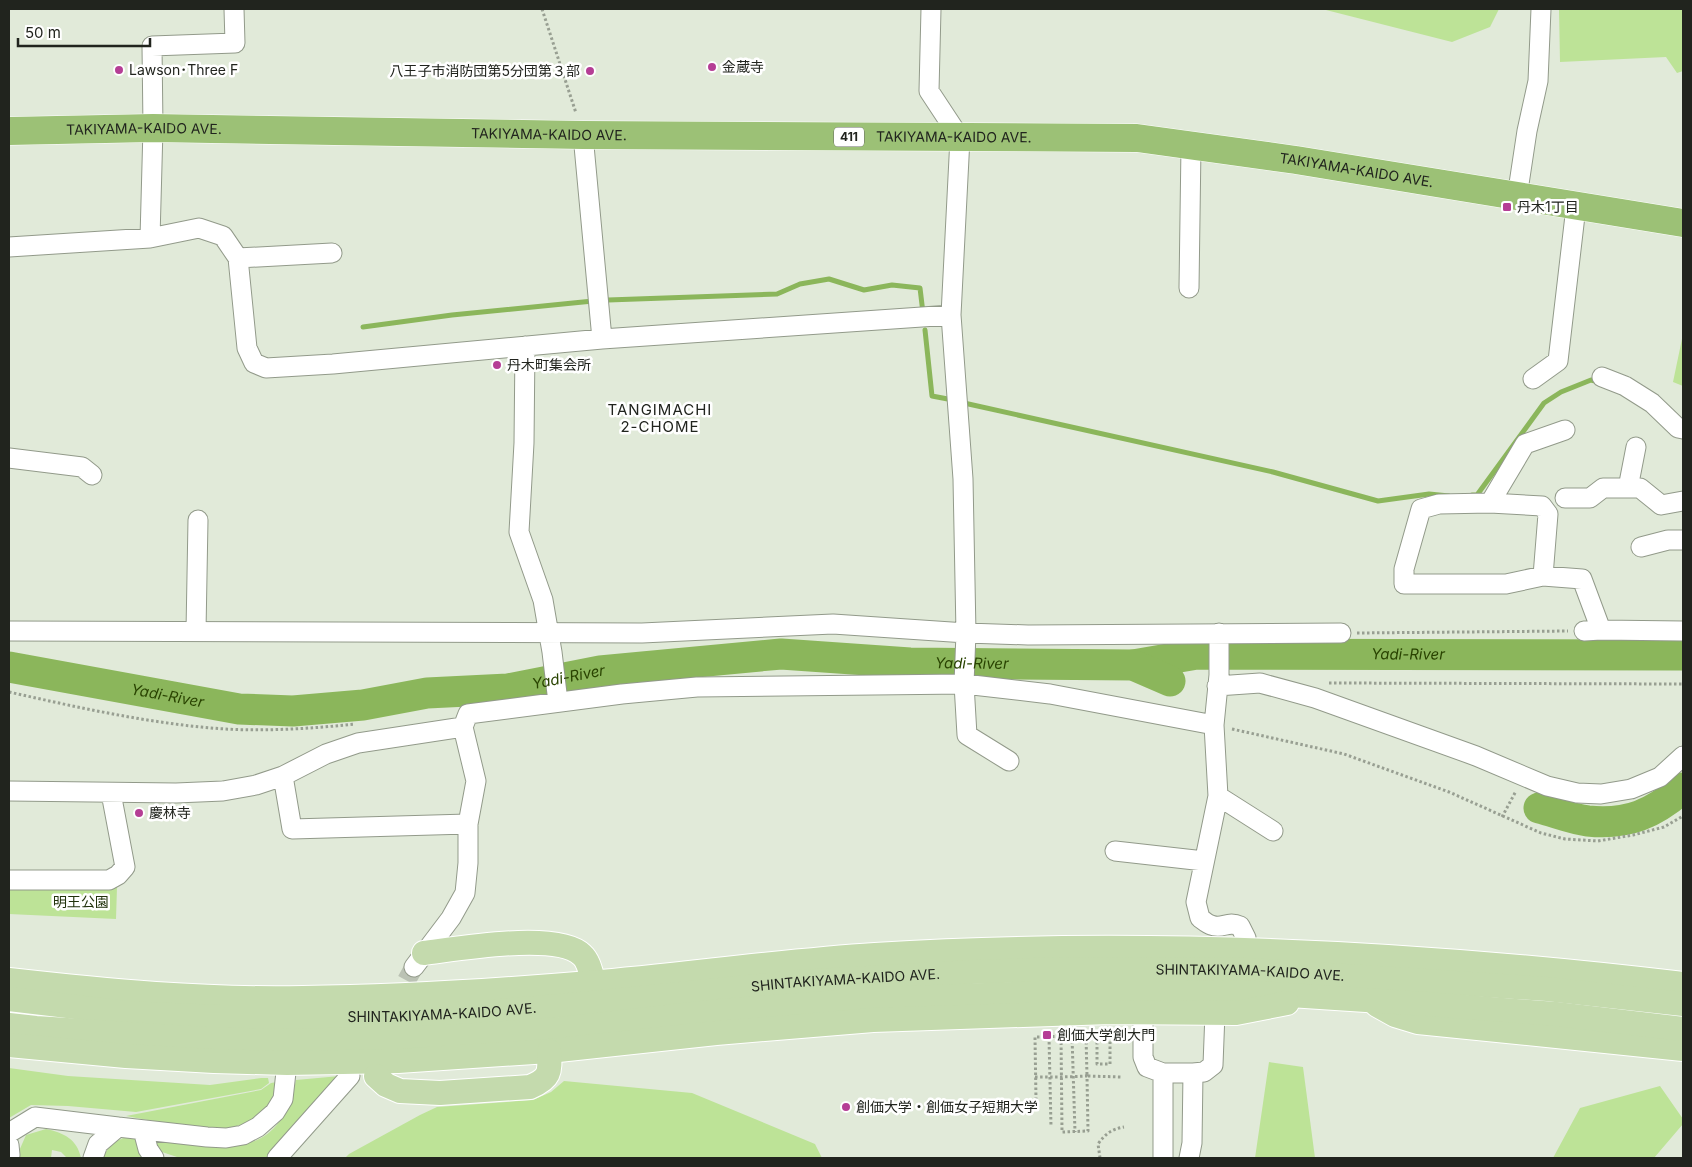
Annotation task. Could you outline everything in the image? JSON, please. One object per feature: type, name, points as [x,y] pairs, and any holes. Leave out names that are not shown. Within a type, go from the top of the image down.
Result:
[{"type":"highway","name":"TAKIYAMA-KAIDO AVE.","points":[[9,131],[154,128],[583,135],[1137,138],[1296,160],[1683,223]]},
{"type":"main road","points":[[419,960],[482,946],[548,942],[575,949],[583,955],[594,983]]},
{"type":"main road","points":[[9,980],[198,996],[301,998],[469,992],[594,983],[748,966],[903,954],[961,951],[1186,947],[1409,957],[1497,964],[1683,984]]},
{"type":"main road","name":"SHINTAKIYAMA-KAIDO AVE.","points":[[9,999],[125,1013],[221,1017],[387,1017],[487,1012],[797,982],[970,972],[1064,969],[1248,970],[1547,989],[1683,1004]]},
{"type":"main road","name":"SHINTAKIYAMA-KAIDO AVE.","points":[[9,1024],[164,1037],[285,1041],[445,1036],[560,1029],[719,1011],[878,999],[1066,992],[1155,992],[1258,993],[1318,998],[1366,999],[1556,1014],[1683,1029]]},
{"type":"main road","points":[[9,1045],[214,1062],[398,1061],[549,1051],[716,1033],[873,1020],[1143,1012],[1236,1013],[1318,998]]},
{"type":"main road","points":[[1366,999],[1395,1015],[1418,1022],[1683,1049]]},
{"type":"main road","points":[[376,1076],[386,1085],[400,1091],[440,1093],[530,1087],[542,1082],[547,1077],[550,1068],[549,1051]]},
{"type":"street","points":[[150,238],[154,128],[152,46],[235,43],[234,9]]},
{"type":"street","points":[[931,9],[929,91],[960,138],[951,315],[963,479],[967,734],[1009,761]]},
{"type":"street","points":[[1517,197],[1527,131],[1538,81],[1541,9]]},
{"type":"street","points":[[583,135],[602,339]]},
{"type":"street","points":[[1189,288],[1191,146]]},
{"type":"street","points":[[1533,378],[1558,361],[1576,207]]},
{"type":"street","points":[[9,247],[150,238],[199,228],[223,236],[238,258],[247,348],[254,363],[266,368],[333,364],[602,339],[951,315]]},
{"type":"street","points":[[238,258],[332,253]]},
{"type":"street","points":[[525,346],[524,443],[519,532],[542,600],[552,652],[557,696]]},
{"type":"street","points":[[1602,377],[1626,386],[1652,403],[1678,428],[1683,429]]},
{"type":"street","points":[[1490,503],[1525,444],[1566,430]]},
{"type":"street","points":[[1628,488],[1636,447]]},
{"type":"street","points":[[9,458],[82,467],[92,475]]},
{"type":"street","points":[[1565,498],[1590,498],[1603,488],[1640,488],[1661,505],[1683,502]]},
{"type":"street","points":[[1542,576],[1548,514],[1542,506],[1490,503],[1439,504],[1421,510],[1404,569],[1404,584],[1506,584],[1542,576],[1582,579],[1592,630],[1683,631]]},
{"type":"street","points":[[196,632],[198,520]]},
{"type":"street","points":[[1641,547],[1668,540],[1683,540]]},
{"type":"street","points":[[9,631],[642,633],[833,624],[966,637],[1048,635],[1219,636],[1341,633]]},
{"type":"street","points":[[1219,636],[1214,725],[1218,796],[1196,902],[1200,918],[1210,925],[1220,926],[1233,923],[1240,926],[1246,938],[1243,950]]},
{"type":"street","points":[[1218,680],[1260,682],[1315,698],[1476,756],[1546,786],[1577,793],[1601,794],[1631,789],[1660,777],[1683,756]]},
{"type":"street","points":[[419,960],[451,918],[465,893],[468,863],[468,824],[476,781],[463,727],[468,714],[557,696],[697,687],[965,681],[1050,694],[1214,725]]},
{"type":"street","points":[[9,791],[176,793],[223,791],[256,785],[282,776],[326,754],[358,743],[400,735],[463,727]]},
{"type":"street","points":[[282,776],[292,829],[468,824]]},
{"type":"street","points":[[9,880],[110,880],[118,874],[125,866],[111,793]]},
{"type":"street","points":[[1218,796],[1273,831]]},
{"type":"street","points":[[1115,851],[1204,861]]},
{"type":"street","points":[[1143,1012],[1143,1057],[1147,1068],[1163,1074],[1204,1072],[1213,1065],[1215,1013]]},
{"type":"street","points":[[9,1133],[35,1117],[226,1138],[243,1135],[258,1127],[279,1106],[283,1099],[287,1063]]},
{"type":"street","points":[[1189,1158],[1192,1134],[1193,1073]]},
{"type":"street","points":[[1163,1074],[1163,1158]]},
{"type":"street","points":[[277,1158],[350,1076]]},
{"type":"street","points":[[93,1158],[98,1144],[118,1127]]},
{"type":"street","points":[[143,1130],[148,1149],[154,1158]]},
{"type":"street","points":[[9,1145],[9,1158]]},
{"type":"path","points":[[542,9],[583,135]]},
{"type":"path","points":[[1341,633],[1592,630]]},
{"type":"path","points":[[1326,683],[1683,684]]},
{"type":"path","points":[[9,692],[74,707],[156,721],[212,728],[328,727],[364,722]]},
{"type":"path","points":[[1214,725],[1344,754],[1449,792],[1541,834],[1566,840],[1598,841],[1633,835],[1664,827],[1683,816]]},
{"type":"path","points":[[1502,817],[1523,777]]},
{"type":"path","points":[[1077,1029],[1077,1036]]},
{"type":"path","points":[[1097,1029],[1097,1064],[1110,1064],[1110,1030]]},
{"type":"path","points":[[1036,1100],[1035,1037],[1061,1036],[1086,1036],[1088,1132],[1062,1132],[1061,1036]]},
{"type":"path","points":[[1072,1036],[1074,1132]]},
{"type":"path","points":[[1049,1037],[1051,1127]]},
{"type":"path","points":[[1035,1077],[1121,1077]]},
{"type":"path","points":[[1100,1158],[1098,1144],[1104,1136],[1114,1129],[1124,1127]]},
{"type":"green space","points":[[1322,9],[1499,9],[1490,27],[1452,42]]},
{"type":"green space","points":[[1559,9],[1683,9],[1683,71],[1677,73],[1666,57],[1560,62]]},
{"type":"green space","points":[[1683,334],[1683,386],[1673,382]]},
{"type":"green space","name":"明王公園","points":[[9,882],[117,887],[116,919],[9,914]]},
{"type":"green space","points":[[1269,1062],[1303,1067],[1315,1158],[1255,1158]]},
{"type":"green space","points":[[9,1068],[68,1076],[210,1085],[261,1078],[268,1078],[269,1083],[261,1089],[136,1112],[31,1105],[9,1118]]},
{"type":"green space","points":[[340,1076],[269,1158],[180,1158],[159,1151],[153,1146],[156,1139],[225,1146],[244,1144],[261,1138],[276,1126],[288,1107],[296,1080]]},
{"type":"green space","points":[[564,1081],[692,1093],[815,1144],[822,1158],[345,1158],[349,1154],[437,1107],[533,1100],[551,1092]]},
{"type":"green space","points":[[277,1082],[273,1096],[262,1112],[240,1125],[222,1128],[204,1127],[126,1116],[261,1090],[271,1083]]},
{"type":"green space","points":[[1660,1086],[1683,1119],[1683,1124],[1654,1158],[1553,1158],[1580,1108]]},
{"type":"green space","points":[[46,1129],[69,1138],[79,1151],[81,1158],[67,1158],[61,1152],[52,1150],[51,1158],[16,1158],[26,1135]]},
{"type":"green space","points":[[130,1136],[135,1137],[142,1153],[142,1158],[103,1158],[114,1143]]},
{"type":"waterway","points":[[608,300],[777,294],[800,284],[829,279],[864,290],[892,285],[920,288],[923,313]]},
{"type":"waterway","points":[[363,327],[452,315],[593,301]]},
{"type":"waterway","points":[[925,330],[932,396],[953,400]]},
{"type":"waterway","points":[[1472,495],[1477,495],[1544,403],[1561,392],[1591,380],[1599,382]]},
{"type":"waterway","points":[[964,403],[1273,472],[1378,501],[1429,494],[1449,496]]},
{"type":"waterway","name":"Yadi-River","points":[[9,667],[239,709],[293,711],[363,705],[427,693],[508,689],[600,671],[781,654],[910,663],[1133,665],[1170,681]]},
{"type":"waterway","name":"Yadi-River","points":[[1133,665],[1197,654],[1683,655]]},
{"type":"waterway","name":"Yadi-River","points":[[1539,808],[1582,820],[1616,821],[1639,816],[1650,811],[1683,788]]},
{"type":"tunnel","points":[[393,1005],[414,967]]},
{"type":"place","name":"金蔵寺","points":[[712,67]]},
{"type":"place","name":"Lawson･Three F","points":[[119,70]]},
{"type":"place","name":"八王子市消防団第5分団第３部","points":[[590,71]]},
{"type":"place","name":"丹木1丁目","points":[[1507,207]]},
{"type":"place","name":"丹木町集会所","points":[[497,365]]},
{"type":"place","name":"慶林寺","points":[[139,813]]},
{"type":"place","name":"創価大学創大門","points":[[1047,1035]]},
{"type":"place","name":"創価大学・創価女子短期大学","points":[[846,1107]]},
{"type":"district","name":"TANGIMACHI 2-CHOME","points":[[660,418]]}]
